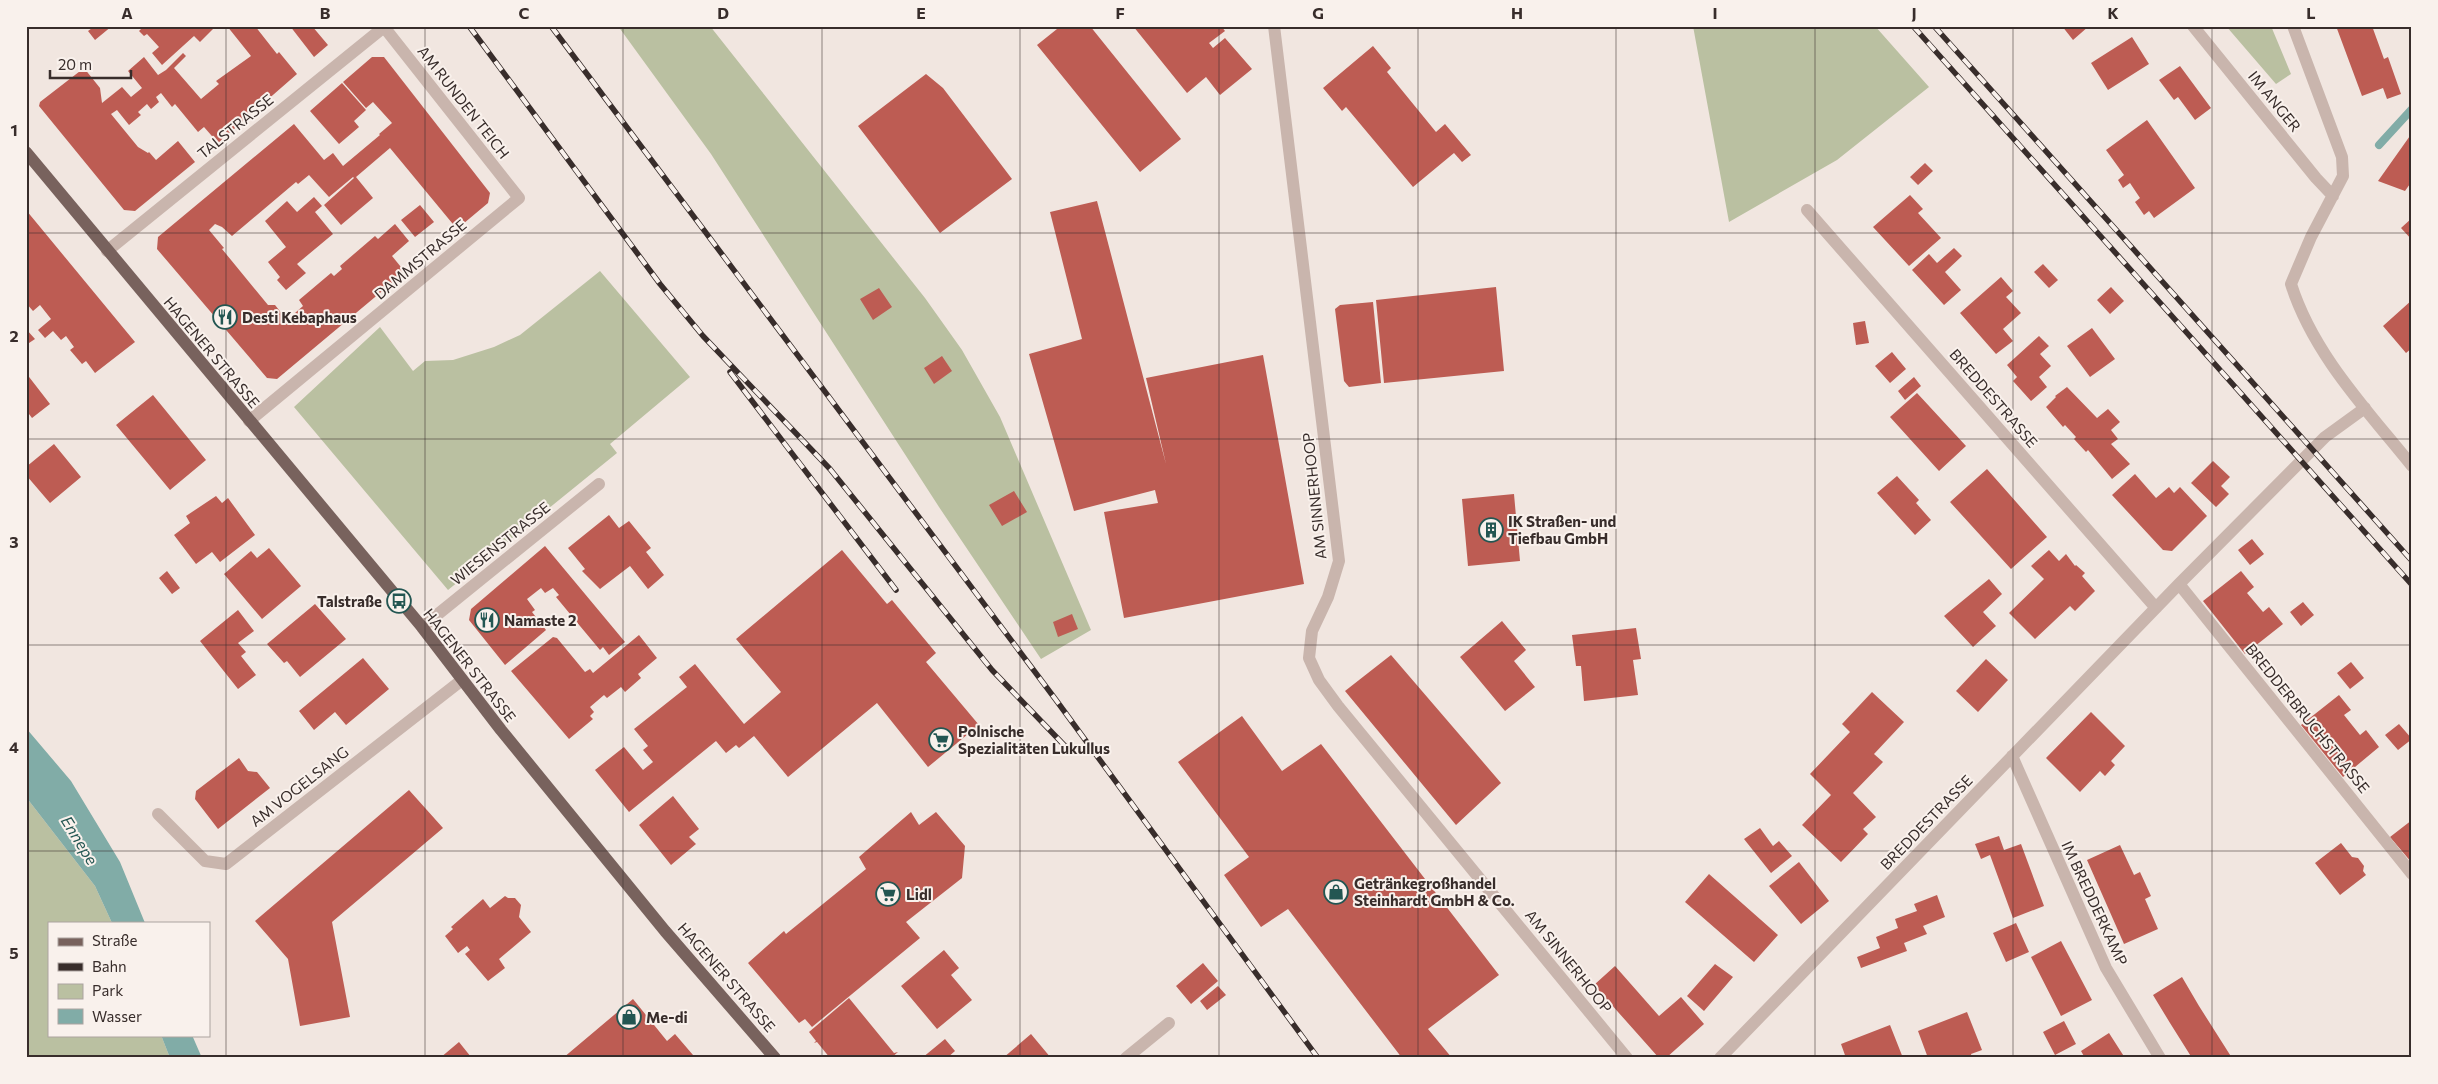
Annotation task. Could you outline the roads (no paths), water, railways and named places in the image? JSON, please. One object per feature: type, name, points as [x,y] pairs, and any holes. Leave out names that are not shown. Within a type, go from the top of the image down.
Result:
[{"type":"main road","name":"HAGENER STRASSE","points":[[26,152],[422,627],[462,680],[661,925],[775,1058]]},
{"type":"street","name":"AM SINNERHOOP","points":[[1274,26],[1339,561],[1328,597],[1312,631],[1310,658],[1319,680],[1338,706],[1627,1058]]},
{"type":"street","name":"IM ANGER","points":[[2193,26],[2316,178],[2333,196]]},
{"type":"street","points":[[2292,26],[2342,157],[2343,176],[2311,236],[2291,284],[2300,312],[2347,388],[2412,466]]},
{"type":"street","name":"AM RUNDEN TEICH","points":[[384,27],[519,198]]},
{"type":"street","name":"TALSTRASSE","points":[[107,251],[384,27]]},
{"type":"street","name":"DAMMSTRASSE","points":[[249,421],[519,198]]},
{"type":"street","name":"BREDDESTRASSE","points":[[1808,210],[2156,608]]},
{"type":"street","name":"BREDDESTRASSE","points":[[1720,1058],[2179,584],[2325,437],[2365,408]]},
{"type":"street","name":"WIESENSTRASSE","points":[[422,627],[599,484]]},
{"type":"street","name":"BREDDERBRUCHSTRASSE","points":[[2179,584],[2412,874]]},
{"type":"street","name":"AM VOGELSANG","points":[[158,814],[205,861],[226,864],[462,680]]},
{"type":"street","name":"IM BREDDERKAMP","points":[[2012,756],[2106,968],[2160,1058]]},
{"type":"street","points":[[1126,1058],[1169,1023]]},
{"type":"water","name":"Ennepe","points":[[26,728],[71,781],[120,862],[145,922],[112,922],[95,886],[26,797]]},
{"type":"water","points":[[161,1036],[192,1036],[202,1058],[170,1058]]},
{"type":"waterway","points":[[2379,145],[2412,109]]},
{"type":"railway","points":[[469,26],[660,284],[703,336],[830,469],[992,670],[1065,746]]},
{"type":"railway","points":[[551,26],[1056,700],[1318,1058]]},
{"type":"railway","points":[[1913,26],[2412,585]]},
{"type":"railway","points":[[1934,26],[2412,561]]},
{"type":"railway","points":[[730,372],[896,590]]},
{"type":"place","name":"Desti Kebaphaus","points":[[225,317]]},
{"type":"place","name":"IK Straßen- und Tiefbau GmbH","points":[[1491,530]]},
{"type":"place","name":"Talstraße","points":[[399,601]]},
{"type":"place","name":"Namaste 2","points":[[487,620]]},
{"type":"place","name":"Polnische Spezialitäten Lukullus","points":[[941,740]]},
{"type":"place","name":"Getränkegroßhandel Steinhardt GmbH & Co.","points":[[1336,892]]},
{"type":"place","name":"Lidl","points":[[888,894]]},
{"type":"place","name":"Me-di","points":[[629,1017]]}]
